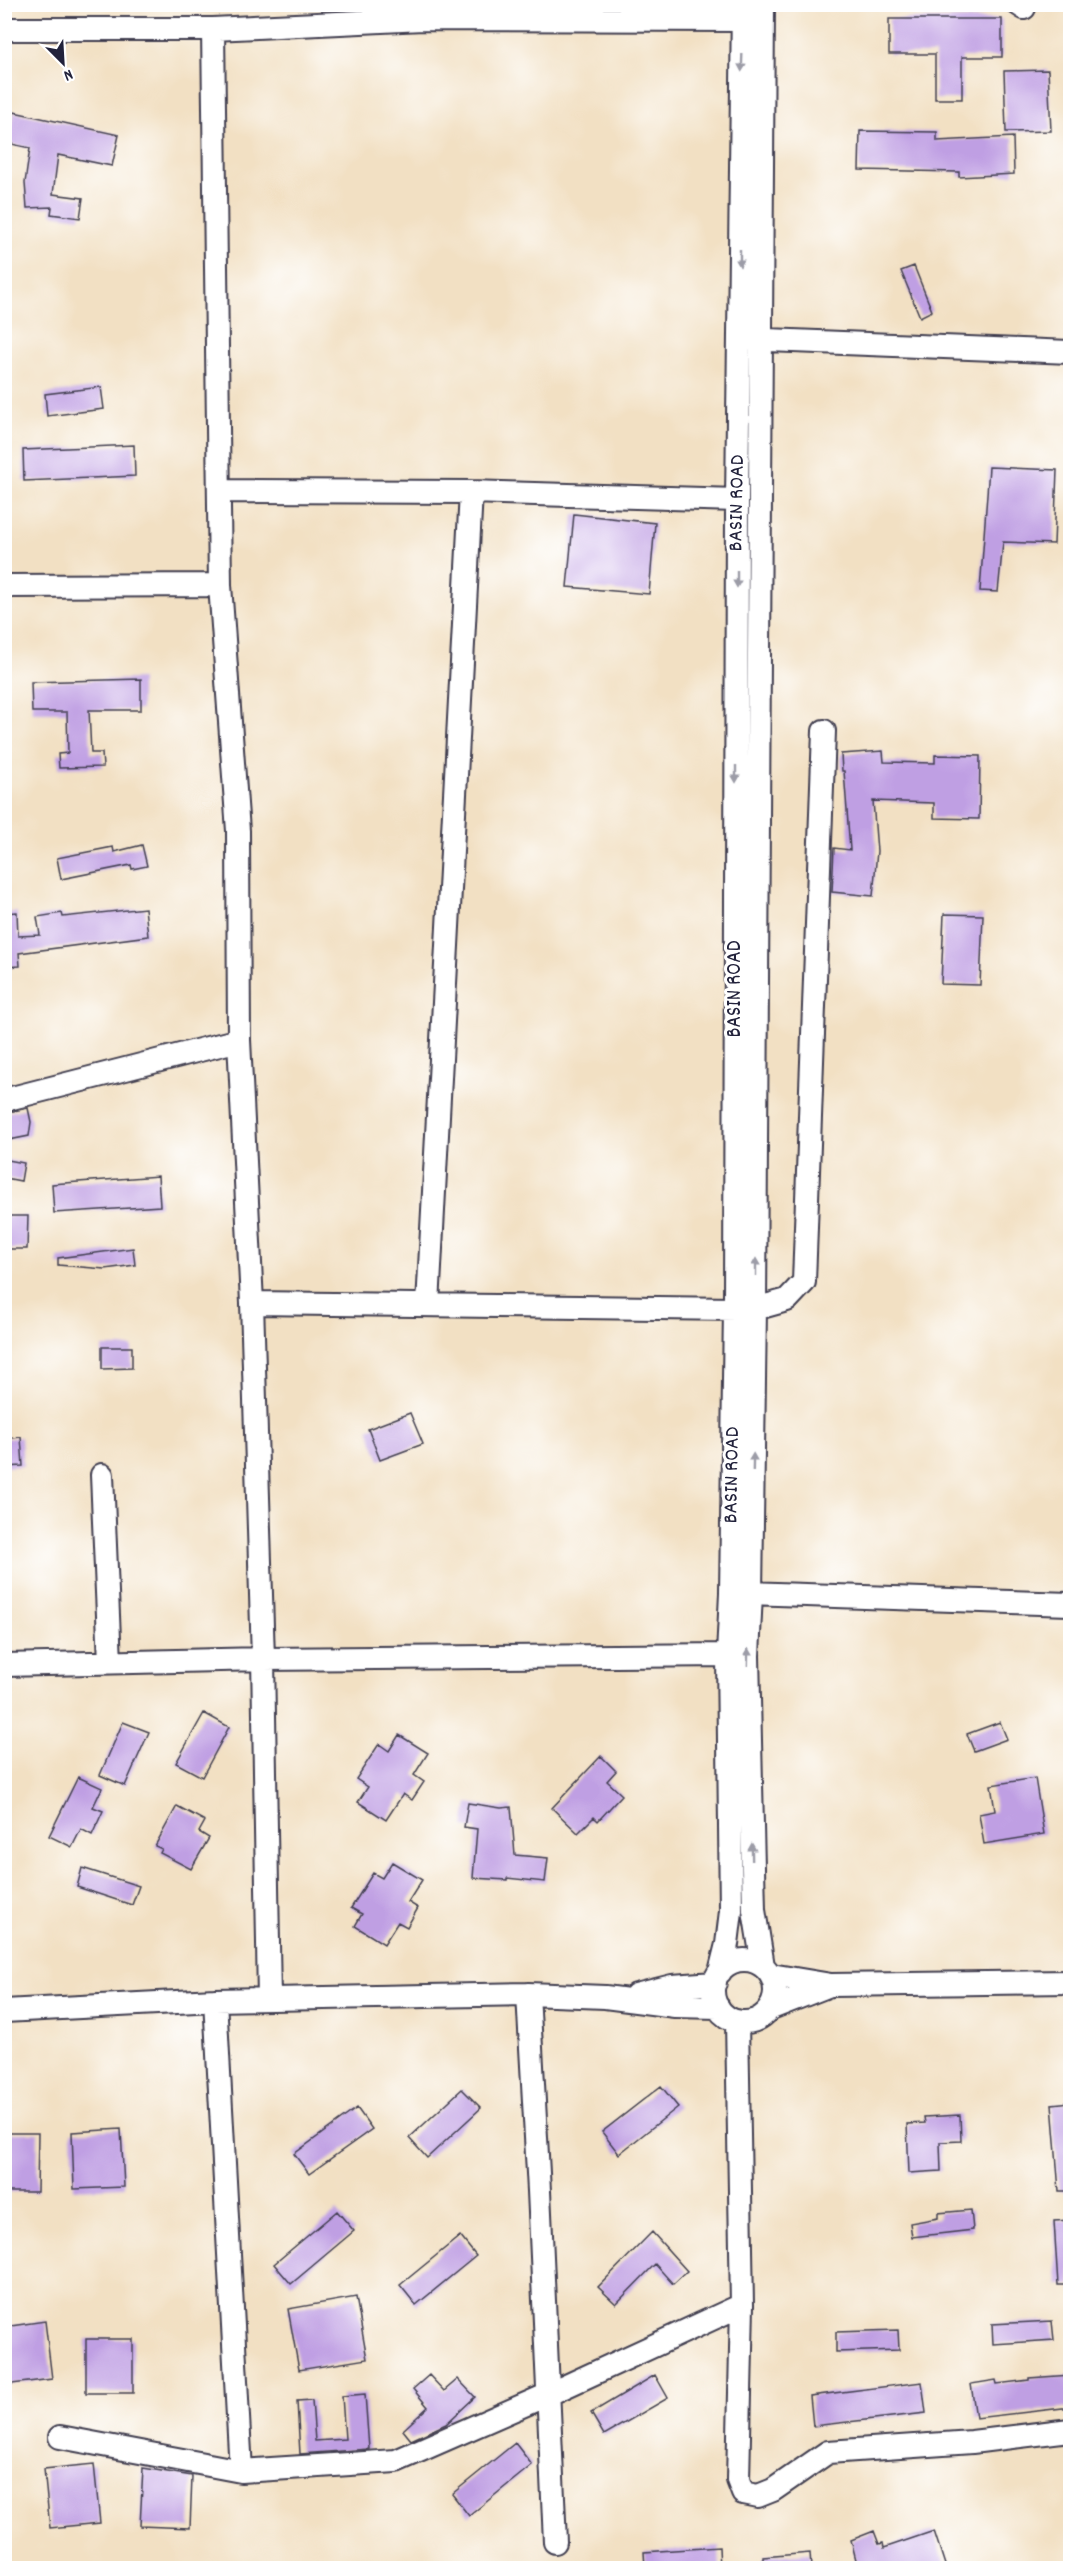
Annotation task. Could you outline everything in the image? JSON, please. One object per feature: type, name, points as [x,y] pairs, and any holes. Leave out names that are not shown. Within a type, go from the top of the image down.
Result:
[{"type":"street","name":"BASIN ROAD","points":[[763,4],[750,339],[745,1309],[751,1593],[748,1656],[754,1910],[767,1971]]},
{"type":"street","points":[[4,29],[213,29],[423,12],[743,12]]},
{"type":"street","name":"BASIN ROAD","points":[[743,12],[740,170],[750,339],[737,500],[747,1004]]},
{"type":"street","points":[[213,29],[220,585],[238,831],[240,1040],[252,1303],[263,1659],[269,1999]]},
{"type":"street","points":[[750,339],[1071,352]]},
{"type":"street","points":[[219,491],[471,492],[737,500]]},
{"type":"street","points":[[428,1305],[471,492]]},
{"type":"street","points":[[4,586],[220,585]]},
{"type":"street","points":[[252,1303],[745,1309],[787,1300],[804,1282],[824,731]]},
{"type":"street","points":[[4,1100],[240,1040]]},
{"type":"street","name":"BASIN ROAD","points":[[717,1978],[727,1944],[730,1911],[728,1655],[745,1309]]},
{"type":"street","points":[[102,1475],[110,1662]]},
{"type":"street","points":[[751,1593],[1071,1605]]},
{"type":"street","points":[[4,1665],[263,1659],[728,1655]]},
{"type":"street","points":[[831,1984],[769,2009],[754,2019],[737,2021],[726,2016],[718,2007],[714,1995],[717,1978],[729,1965],[740,1960],[752,1961],[767,1971],[831,1984],[1071,1982]]},
{"type":"street","points":[[767,1971],[775,1987],[774,1999],[769,2009]]},
{"type":"street","points":[[622,1998],[717,1978]]},
{"type":"street","points":[[4,2011],[215,2000],[528,1994],[622,1998],[675,2006],[718,2007]]},
{"type":"street","points":[[528,1994],[555,2542]]},
{"type":"street","points":[[215,2000],[241,2471]]},
{"type":"street","points":[[737,2021],[742,2305],[738,2480],[743,2493],[758,2496],[773,2490],[828,2452],[972,2442],[1071,2430]]},
{"type":"street","points":[[60,2437],[241,2471],[396,2461],[549,2394],[742,2305]]},
{"type":"building","points":[[889,19],[1002,19],[1002,57],[962,57],[962,99],[935,99],[935,54],[889,54]]},
{"type":"building","points":[[1048,70],[1051,131],[1006,132],[1004,71]]},
{"type":"building","points":[[14,112],[119,135],[112,166],[58,155],[53,194],[83,198],[80,218],[51,214],[52,207],[27,208],[25,183],[30,148],[7,143]]},
{"type":"building","points":[[860,131],[937,132],[937,141],[1013,137],[1014,174],[959,177],[959,172],[859,170]]},
{"type":"building","points":[[914,266],[932,311],[920,317],[901,271]]},
{"type":"building","points":[[101,387],[104,409],[47,416],[45,394]]},
{"type":"building","points":[[134,445],[135,476],[24,481],[23,450]]},
{"type":"building","points":[[989,467],[1057,470],[1054,544],[1003,542],[998,592],[980,591]]},
{"type":"building","points":[[574,514],[655,523],[649,594],[567,587]]},
{"type":"building","points":[[141,679],[141,710],[89,710],[91,753],[102,753],[103,767],[59,768],[58,754],[68,753],[67,712],[32,712],[31,682]]},
{"type":"building","points":[[883,751],[884,762],[935,763],[935,755],[980,756],[979,819],[934,818],[934,803],[873,801],[877,851],[873,896],[832,892],[834,848],[850,850],[841,754]]},
{"type":"building","points":[[142,845],[147,866],[132,869],[131,865],[61,879],[57,858],[113,847],[114,852]]},
{"type":"building","points":[[145,908],[148,936],[19,953],[20,966],[4,967],[4,913],[17,912],[18,936],[40,935],[37,917],[62,913],[63,917]]},
{"type":"building","points":[[944,914],[983,915],[980,985],[941,984]]},
{"type":"building","points":[[28,1108],[31,1122],[29,1136],[4,1141],[4,1113]]},
{"type":"building","points":[[8,1160],[24,1163],[21,1181],[5,1178]]},
{"type":"building","points":[[158,1176],[160,1206],[54,1213],[52,1184]]},
{"type":"building","points":[[4,1216],[28,1216],[27,1249],[4,1249]]},
{"type":"building","points":[[133,1248],[135,1265],[105,1269],[58,1265],[58,1258]]},
{"type":"building","points":[[102,1347],[132,1347],[132,1368],[102,1369]]},
{"type":"building","points":[[410,1413],[423,1444],[380,1460],[368,1429]]},
{"type":"building","points":[[21,1437],[23,1466],[4,1467],[4,1439]]},
{"type":"building","points":[[204,1713],[229,1727],[202,1777],[176,1763]]},
{"type":"building","points":[[123,1722],[149,1732],[125,1786],[100,1775]]},
{"type":"building","points":[[1000,1722],[1007,1739],[974,1751],[967,1734]]},
{"type":"building","points":[[399,1735],[428,1753],[414,1775],[424,1782],[412,1800],[403,1794],[386,1820],[358,1802],[368,1787],[356,1779],[379,1744],[389,1751]]},
{"type":"building","points":[[601,1756],[616,1771],[607,1781],[622,1795],[598,1821],[594,1817],[578,1833],[552,1808]]},
{"type":"building","points":[[78,1777],[102,1788],[93,1807],[103,1811],[92,1835],[81,1829],[72,1847],[49,1836]]},
{"type":"building","points":[[1035,1778],[1044,1834],[984,1844],[979,1814],[995,1811],[991,1785]]},
{"type":"building","points":[[468,1803],[501,1808],[511,1807],[515,1855],[548,1858],[545,1882],[507,1878],[507,1880],[473,1878],[477,1829],[464,1827]]},
{"type":"building","points":[[177,1806],[205,1821],[199,1832],[209,1838],[191,1869],[160,1853],[162,1849],[155,1846]]},
{"type":"building","points":[[392,1862],[422,1880],[408,1902],[418,1908],[407,1927],[398,1922],[384,1944],[355,1926],[362,1914],[351,1908],[373,1873],[382,1878]]},
{"type":"building","points":[[82,1868],[139,1886],[132,1905],[77,1887]]},
{"type":"building","points":[[661,2086],[678,2107],[619,2154],[602,2132]]},
{"type":"building","points":[[462,2089],[481,2108],[427,2158],[409,2138]]},
{"type":"building","points":[[1071,2102],[1071,2191],[1059,2191],[1052,2104]]},
{"type":"building","points":[[357,2108],[372,2129],[309,2174],[294,2154]]},
{"type":"building","points":[[960,2115],[961,2141],[940,2142],[941,2171],[909,2173],[907,2124],[925,2123],[924,2117]]},
{"type":"building","points":[[121,2129],[124,2187],[74,2189],[72,2132]]},
{"type":"building","points":[[4,2133],[38,2133],[37,2192],[4,2192]]},
{"type":"building","points":[[971,2210],[973,2230],[912,2237],[910,2223],[938,2218],[938,2213]]},
{"type":"building","points":[[337,2211],[354,2231],[291,2284],[274,2264]]},
{"type":"building","points":[[1071,2220],[1071,2285],[1058,2285],[1054,2221]]},
{"type":"building","points":[[652,2232],[687,2271],[673,2284],[655,2264],[616,2304],[598,2287]]},
{"type":"building","points":[[460,2236],[476,2256],[416,2305],[400,2285]]},
{"type":"building","points":[[356,2297],[367,2359],[299,2370],[288,2309]]},
{"type":"building","points":[[45,2321],[52,2379],[4,2385],[4,2327]]},
{"type":"building","points":[[1052,2321],[1054,2340],[993,2344],[992,2324]]},
{"type":"building","points":[[898,2330],[899,2350],[836,2352],[836,2332]]},
{"type":"building","points":[[86,2339],[133,2339],[133,2393],[86,2393]]},
{"type":"building","points":[[429,2375],[444,2391],[458,2379],[475,2397],[446,2424],[411,2440],[403,2430],[428,2407],[413,2389]]},
{"type":"building","points":[[655,2375],[668,2398],[604,2435],[591,2413]]},
{"type":"building","points":[[1071,2375],[1071,2407],[976,2418],[971,2384],[996,2380],[997,2384],[1029,2380],[1029,2378]]},
{"type":"building","points":[[922,2382],[926,2413],[813,2426],[810,2396]]},
{"type":"building","points":[[365,2394],[369,2449],[300,2454],[297,2401],[312,2400],[315,2441],[345,2439],[342,2396]]},
{"type":"building","points":[[515,2443],[532,2465],[469,2516],[452,2494]]},
{"type":"building","points":[[94,2464],[100,2523],[50,2528],[44,2469]]},
{"type":"building","points":[[143,2468],[192,2476],[190,2528],[140,2526]]},
{"type":"building","points":[[874,2531],[879,2544],[883,2543],[884,2548],[934,2531],[946,2568],[858,2568],[851,2540]]},
{"type":"building","points":[[719,2547],[720,2568],[645,2568],[644,2552]]},
{"type":"building","points":[[810,2553],[811,2568],[763,2568],[763,2557]]}]
